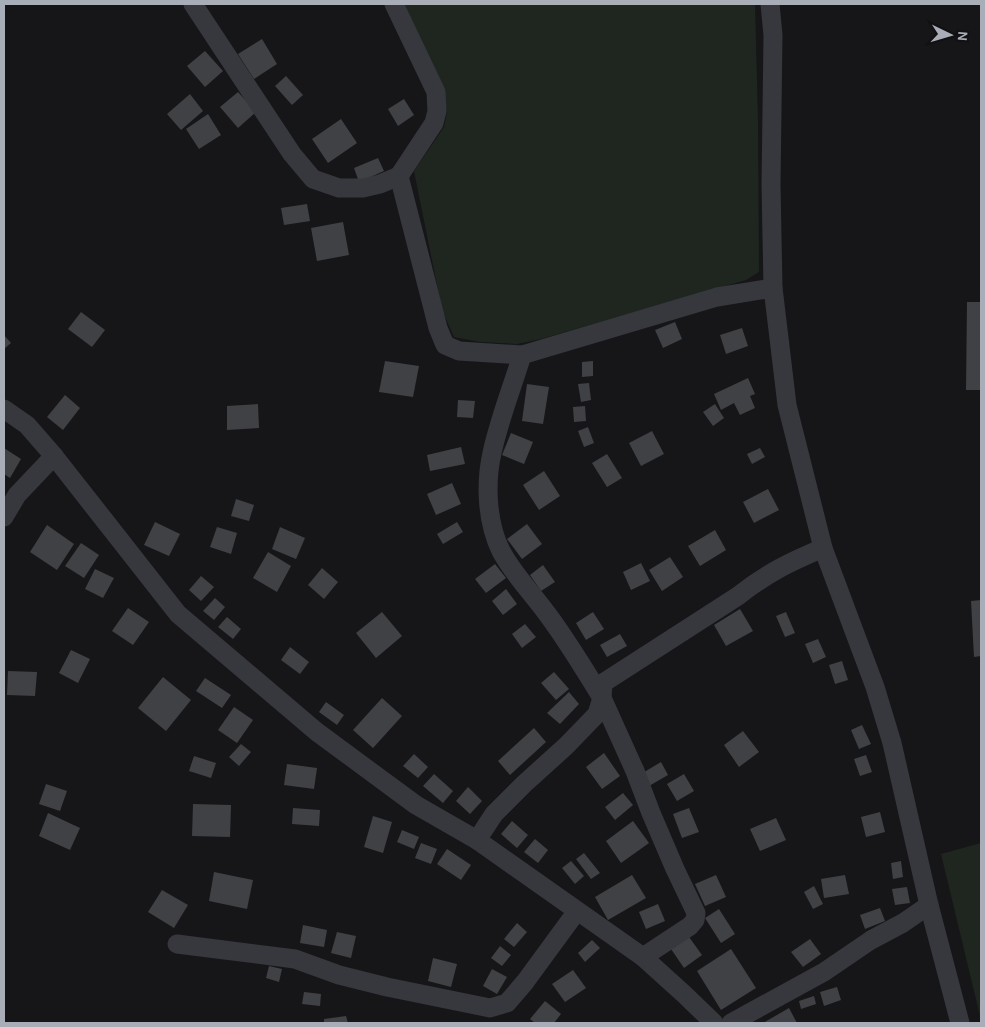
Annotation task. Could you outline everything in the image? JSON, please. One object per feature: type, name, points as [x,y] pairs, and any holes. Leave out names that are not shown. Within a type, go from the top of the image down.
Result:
[{"type":"street","points":[[193,4],[292,154],[313,179],[339,188],[363,188],[380,184],[399,176],[434,123],[438,111],[436,92],[394,4]]},
{"type":"street","points":[[770,4],[773,35],[771,184],[773,288],[786,405],[824,548],[875,686],[892,743],[929,905],[960,1023]]},
{"type":"street","points":[[399,176],[438,328],[446,345],[460,351],[522,355],[717,297],[773,288]]},
{"type":"street","points":[[522,355],[491,454],[489,501],[492,526],[501,551],[566,641],[602,698],[635,771],[674,869],[696,913],[695,920],[690,926],[642,958]]},
{"type":"street","points":[[4,409],[27,425],[54,456],[178,614],[317,732],[368,771],[416,805],[477,840],[642,958],[686,995],[714,1023]]},
{"type":"street","points":[[4,517],[17,495],[54,456]]},
{"type":"street","points":[[477,840],[494,814],[597,714],[602,698],[603,683],[738,596],[756,582],[779,568],[824,548]]},
{"type":"street","points":[[731,1023],[824,972],[871,940],[903,923],[929,905]]},
{"type":"street","points":[[176,944],[295,960],[339,975],[490,1008],[507,1003],[525,982],[577,911]]},
{"type":"shaded area","points":[[404,4],[755,4],[759,272],[746,280],[541,339],[517,344],[480,342],[454,337],[442,310],[414,171],[444,127],[447,112],[438,78]]},
{"type":"shaded area","points":[[981,843],[981,1020],[941,854]]},
{"type":"building","points":[[262,39],[277,64],[254,79],[238,54]]},
{"type":"building","points":[[205,51],[223,71],[205,87],[187,66]]},
{"type":"building","points":[[286,76],[303,95],[292,105],[275,86]]},
{"type":"building","points":[[238,92],[256,112],[238,128],[220,107]]},
{"type":"building","points":[[190,94],[203,111],[181,130],[167,114]]},
{"type":"building","points":[[404,99],[414,115],[398,126],[388,109]]},
{"type":"building","points":[[208,114],[221,135],[199,149],[186,129]]},
{"type":"building","points":[[341,119],[357,143],[328,163],[312,139]]},
{"type":"building","points":[[378,158],[384,171],[359,182],[354,168]]},
{"type":"building","points":[[307,204],[310,221],[284,225],[281,208]]},
{"type":"building","points":[[343,222],[349,255],[317,261],[311,228]]},
{"type":"building","points":[[967,302],[981,302],[981,390],[966,390]]},
{"type":"building","points":[[81,312],[105,330],[92,347],[68,329]]},
{"type":"building","points":[[675,322],[682,339],[663,348],[655,330]]},
{"type":"building","points":[[742,328],[748,346],[726,354],[720,335]]},
{"type":"building","points":[[4,335],[11,343],[4,349]]},
{"type":"building","points":[[385,361],[419,366],[413,397],[379,392]]},
{"type":"building","points":[[593,361],[593,376],[582,377],[582,362]]},
{"type":"building","points":[[748,378],[755,394],[750,396],[755,408],[740,415],[734,403],[721,410],[714,394]]},
{"type":"building","points":[[589,383],[591,400],[581,402],[578,384]]},
{"type":"building","points":[[527,384],[549,387],[543,424],[522,421]]},
{"type":"building","points":[[65,395],[80,408],[63,430],[47,417]]},
{"type":"building","points":[[458,400],[475,401],[473,418],[457,417]]},
{"type":"building","points":[[258,404],[259,428],[227,430],[227,406]]},
{"type":"building","points":[[715,404],[724,418],[713,426],[703,412]]},
{"type":"building","points":[[585,406],[586,421],[574,422],[573,407]]},
{"type":"building","points":[[588,427],[594,443],[584,447],[578,431]]},
{"type":"building","points":[[652,431],[664,454],[641,466],[629,443]]},
{"type":"building","points":[[511,433],[533,442],[524,464],[502,455]]},
{"type":"building","points":[[461,447],[465,464],[430,471],[427,455]]},
{"type":"building","points":[[4,448],[21,459],[10,478],[4,474]]},
{"type":"building","points":[[760,448],[765,457],[752,464],[747,454]]},
{"type":"building","points":[[607,454],[622,478],[607,487],[592,463]]},
{"type":"building","points":[[544,471],[560,496],[539,510],[523,485]]},
{"type":"building","points":[[452,483],[461,504],[436,515],[427,494]]},
{"type":"building","points":[[768,489],[779,510],[754,523],[743,502]]},
{"type":"building","points":[[236,499],[254,505],[249,521],[231,516]]},
{"type":"building","points":[[155,522],[180,534],[169,556],[144,545]]},
{"type":"building","points":[[457,522],[463,532],[443,544],[437,534]]},
{"type":"building","points":[[527,524],[542,544],[522,559],[507,539]]},
{"type":"building","points":[[47,525],[74,544],[57,570],[30,552]]},
{"type":"building","points":[[217,527],[237,533],[231,554],[210,547]]},
{"type":"building","points":[[280,527],[305,538],[296,559],[272,549]]},
{"type":"building","points":[[715,530],[726,550],[700,566],[688,546]]},
{"type":"building","points":[[81,543],[99,555],[84,578],[65,566]]},
{"type":"building","points":[[268,552],[291,566],[277,592],[253,578]]},
{"type":"building","points":[[670,557],[683,577],[662,591],[649,570]]},
{"type":"building","points":[[641,563],[650,581],[631,590],[623,572]]},
{"type":"building","points":[[495,564],[506,578],[486,593],[475,579]]},
{"type":"building","points":[[543,565],[555,582],[541,591],[530,575]]},
{"type":"building","points":[[322,568],[338,582],[324,599],[308,585]]},
{"type":"building","points":[[95,569],[114,578],[103,598],[85,589]]},
{"type":"building","points":[[201,576],[214,587],[201,601],[189,590]]},
{"type":"building","points":[[506,589],[517,604],[503,615],[492,601]]},
{"type":"building","points":[[215,598],[225,607],[214,620],[203,611]]},
{"type":"building","points":[[981,600],[981,656],[974,657],[971,601]]},
{"type":"building","points":[[128,608],[149,622],[133,645],[112,631]]},
{"type":"building","points":[[740,609],[753,631],[726,646],[714,625]]},
{"type":"building","points":[[382,612],[402,636],[376,658],[356,633]]},
{"type":"building","points":[[593,612],[604,629],[586,640],[576,623]]},
{"type":"building","points":[[786,612],[795,633],[785,637],[776,616]]},
{"type":"building","points":[[227,617],[241,629],[233,639],[218,627]]},
{"type":"building","points":[[525,624],[536,637],[522,648],[512,634]]},
{"type":"building","points":[[620,634],[627,646],[607,657],[600,645]]},
{"type":"building","points":[[818,639],[826,657],[813,663],[805,644]]},
{"type":"building","points":[[290,647],[309,662],[300,674],[281,660]]},
{"type":"building","points":[[71,650],[90,659],[78,683],[59,673]]},
{"type":"building","points":[[842,661],[848,680],[835,684],[829,665]]},
{"type":"building","points":[[8,671],[37,672],[35,696],[7,695]]},
{"type":"building","points":[[554,672],[569,689],[556,700],[541,683]]},
{"type":"building","points":[[163,677],[191,700],[166,731],[138,708]]},
{"type":"building","points":[[205,678],[231,695],[222,708],[196,691]]},
{"type":"building","points":[[569,692],[579,704],[560,724],[547,713]]},
{"type":"building","points":[[382,698],[402,716],[373,748],[353,730]]},
{"type":"building","points":[[326,702],[344,715],[337,725],[319,712]]},
{"type":"building","points":[[234,707],[253,720],[237,743],[218,730]]},
{"type":"building","points":[[862,725],[871,744],[859,749],[851,730]]},
{"type":"building","points":[[534,728],[546,742],[510,775],[498,761]]},
{"type":"building","points":[[743,731],[759,752],[739,767],[724,745]]},
{"type":"building","points":[[241,744],[251,752],[239,766],[229,757]]},
{"type":"building","points":[[604,753],[620,776],[602,789],[586,767]]},
{"type":"building","points":[[414,754],[428,767],[418,778],[403,766]]},
{"type":"building","points":[[866,755],[872,772],[860,776],[854,759]]},
{"type":"building","points":[[194,756],[216,763],[211,778],[189,771]]},
{"type":"building","points":[[661,762],[668,775],[649,786],[641,774]]},
{"type":"building","points":[[287,764],[317,768],[314,789],[284,785]]},
{"type":"building","points":[[434,774],[453,791],[443,803],[423,786]]},
{"type":"building","points":[[684,774],[694,791],[677,801],[667,784]]},
{"type":"building","points":[[46,784],[67,791],[60,811],[39,804]]},
{"type":"building","points":[[468,787],[482,801],[470,814],[456,801]]},
{"type":"building","points":[[623,793],[633,805],[615,820],[605,807]]},
{"type":"building","points":[[193,804],[231,805],[230,837],[192,836]]},
{"type":"building","points":[[293,808],[320,810],[319,826],[292,824]]},
{"type":"building","points":[[689,808],[699,832],[682,838],[673,814]]},
{"type":"building","points":[[880,812],[885,832],[866,837],[861,817]]},
{"type":"building","points":[[48,813],[80,828],[70,850],[39,836]]},
{"type":"building","points":[[373,816],[392,822],[383,853],[364,847]]},
{"type":"building","points":[[776,818],[786,840],[760,851],[750,829]]},
{"type":"building","points":[[512,821],[528,835],[517,848],[501,834]]},
{"type":"building","points":[[633,821],[649,843],[621,863],[606,841]]},
{"type":"building","points":[[402,830],[419,837],[414,849],[397,842]]},
{"type":"building","points":[[535,839],[548,850],[538,863],[524,852]]},
{"type":"building","points":[[421,843],[437,849],[431,864],[415,858]]},
{"type":"building","points":[[447,849],[471,865],[461,880],[437,864]]},
{"type":"building","points":[[584,853],[600,873],[591,879],[576,859]]},
{"type":"building","points":[[571,861],[584,876],[575,884],[562,868]]},
{"type":"building","points":[[901,861],[903,877],[893,879],[891,863]]},
{"type":"building","points":[[214,872],[253,880],[247,909],[209,901]]},
{"type":"building","points":[[632,875],[646,898],[608,920],[595,897]]},
{"type":"building","points":[[716,875],[726,897],[705,906],[695,884]]},
{"type":"building","points":[[845,875],[849,894],[824,898],[821,879]]},
{"type":"building","points":[[814,886],[823,904],[813,909],[804,892]]},
{"type":"building","points":[[907,887],[910,903],[895,905],[892,889]]},
{"type":"building","points":[[162,890],[188,905],[174,928],[148,912]]},
{"type":"building","points":[[658,904],[665,921],[646,929],[639,912]]},
{"type":"building","points":[[880,908],[885,921],[865,929],[860,915]]},
{"type":"building","points":[[719,909],[735,934],[721,943],[705,918]]},
{"type":"building","points":[[517,923],[527,932],[514,947],[504,939]]},
{"type":"building","points":[[303,925],[327,930],[324,947],[300,943]]},
{"type":"building","points":[[337,932],[356,936],[351,958],[331,953]]},
{"type":"building","points":[[689,937],[702,955],[684,968],[671,949]]},
{"type":"building","points":[[810,939],[821,954],[803,967],[791,952]]},
{"type":"building","points":[[592,940],[600,948],[585,962],[578,953]]},
{"type":"building","points":[[500,946],[511,955],[502,966],[491,958]]},
{"type":"building","points":[[731,949],[756,988],[721,1010],[697,971]]},
{"type":"building","points":[[433,958],[457,964],[451,987],[428,981]]},
{"type":"building","points":[[269,966],[282,969],[279,982],[266,978]]},
{"type":"building","points":[[492,969],[507,977],[497,994],[483,986]]},
{"type":"building","points":[[573,970],[586,988],[565,1002],[552,984]]},
{"type":"building","points":[[837,987],[841,1000],[824,1006],[820,992]]},
{"type":"building","points":[[304,992],[321,994],[320,1006],[302,1004]]},
{"type":"building","points":[[814,996],[816,1004],[801,1009],[799,1001]]},
{"type":"building","points":[[545,1001],[561,1014],[554,1023],[535,1023],[530,1019]]},
{"type":"building","points":[[789,1008],[797,1023],[763,1023]]},
{"type":"building","points":[[346,1016],[348,1023],[324,1023],[324,1019]]}]
